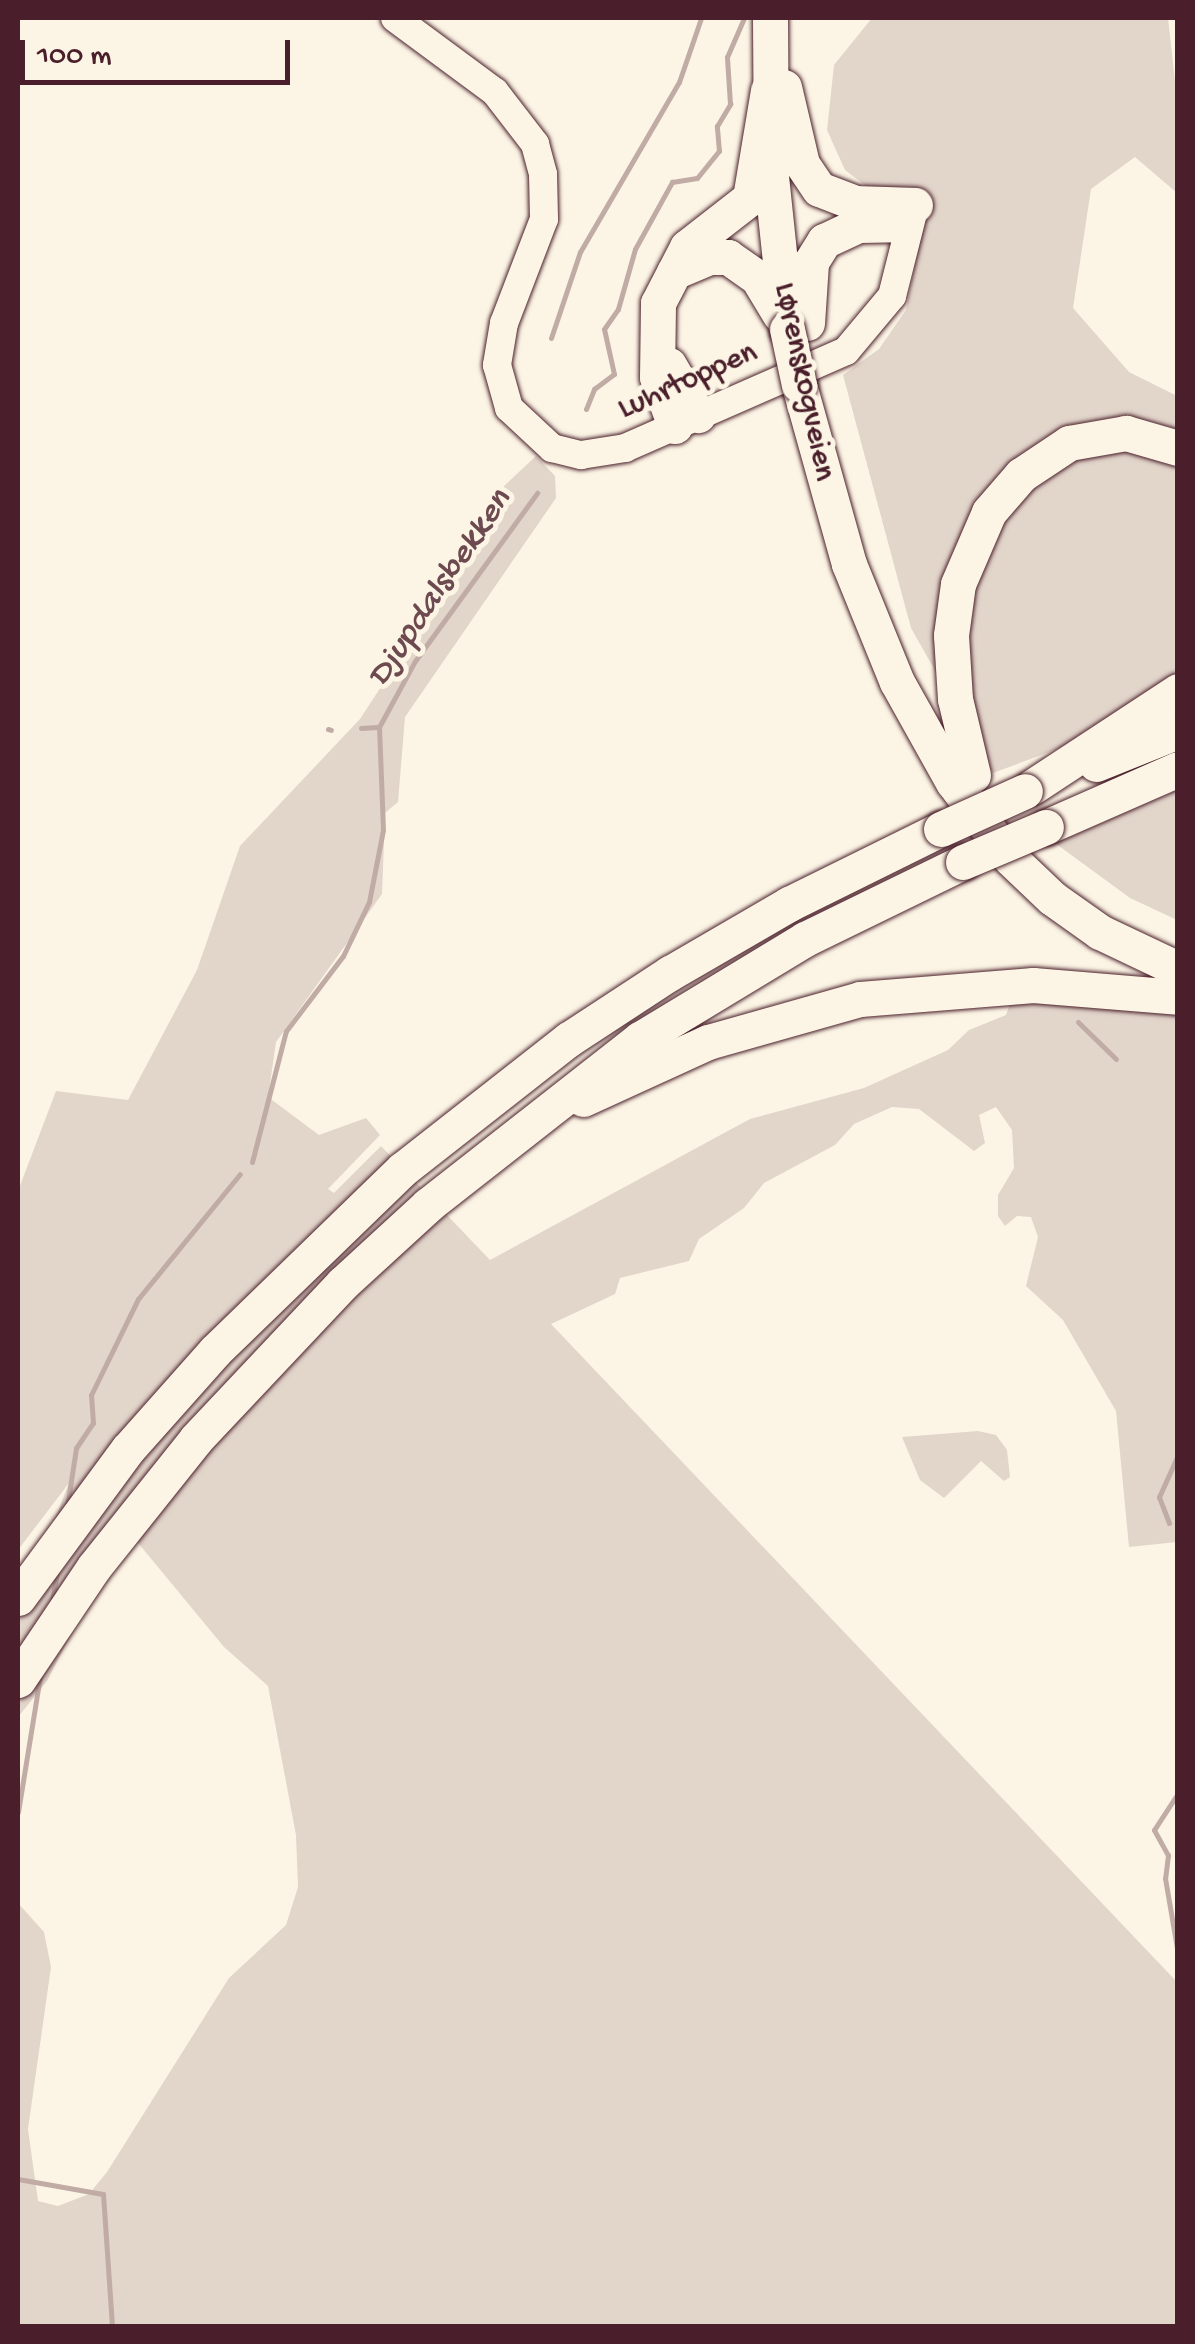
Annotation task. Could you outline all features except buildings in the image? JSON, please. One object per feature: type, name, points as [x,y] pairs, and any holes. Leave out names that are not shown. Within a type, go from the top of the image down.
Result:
[{"type":"highway","name":"Lørenskogveien","points":[[770,18],[797,326],[814,410],[922,711]]},
{"type":"highway","name":"Lørenskogveien","points":[[776,89],[787,18]]},
{"type":"highway","points":[[686,420],[656,344],[658,303],[687,247],[750,198],[776,89]]},
{"type":"highway","points":[[776,89],[802,164],[819,190],[856,203],[912,214]]},
{"type":"highway","points":[[797,326],[810,262],[824,242],[859,225],[912,214]]},
{"type":"highway","points":[[673,272],[709,257],[744,264],[797,326]]},
{"type":"highway","points":[[973,775],[955,700],[951,635],[958,584],[990,512],[1028,468],[1069,443],[1126,433],[1178,448]]},
{"type":"highway","points":[[1028,789],[1178,692]]},
{"type":"highway","points":[[922,711],[1057,874],[1110,913],[1178,946]]},
{"type":"highway","points":[[922,711],[984,828],[1032,880],[1100,932],[1178,969]]},
{"type":"highway","points":[[18,1598],[182,1387],[311,1252],[403,1168],[569,1039],[670,973],[789,904],[1028,789],[1178,731]]},
{"type":"highway","points":[[18,1680],[118,1535],[250,1378],[384,1244],[528,1126],[697,1002],[805,938],[963,862],[1178,769]]},
{"type":"highway","points":[[528,1126],[708,1042],[860,1000],[989,986],[1178,997]]},
{"type":"street","name":"Luhrtoppen","points":[[395,18],[495,92],[518,116],[540,159],[541,235],[498,352],[503,394],[516,420],[552,448],[580,454],[625,448],[860,341],[892,296],[912,214]]},
{"type":"shaded area","points":[[872,18],[1168,18],[1177,99],[1177,193],[1135,157],[1091,189],[1073,308],[1129,372],[1177,396],[1177,704],[993,773],[911,628],[843,375],[879,349],[906,310],[922,229],[845,170],[827,130],[834,65]]},
{"type":"shaded area","points":[[536,456],[555,476],[556,498],[405,717],[398,802],[385,813],[382,894],[276,1042],[268,1097],[319,1135],[366,1118],[380,1135],[328,1189],[334,1193],[381,1146],[490,1260],[750,1119],[864,1088],[948,1050],[969,1030],[1006,1015],[1012,998],[1177,1009],[1177,1542],[1129,1547],[1116,1411],[1063,1320],[1026,1286],[1038,1237],[1031,1217],[1017,1216],[1005,1226],[998,1216],[998,1195],[1014,1168],[1012,1130],[996,1107],[979,1115],[985,1143],[974,1151],[919,1109],[892,1107],[854,1124],[835,1145],[764,1183],[744,1208],[699,1239],[689,1261],[620,1278],[615,1294],[551,1324],[1177,1982],[1177,2326],[18,2326],[18,1903],[44,1932],[51,1967],[28,2129],[38,2201],[58,2206],[89,2194],[107,2172],[229,1978],[286,1925],[298,1887],[296,1835],[268,1686],[224,1647],[134,1538],[100,1579],[47,1681],[18,1717],[18,1614],[69,1483],[18,1550],[18,1191],[56,1091],[128,1100],[197,970],[240,846],[360,719],[494,514],[502,488]]},
{"type":"shaded area","points":[[1177,790],[1177,920],[1130,898],[1055,843]]},
{"type":"shaded area","points":[[978,1431],[996,1435],[1007,1450],[1010,1477],[1004,1481],[981,1461],[944,1498],[920,1480],[902,1437]]},
{"type":"waterway","points":[[551,338],[580,252],[679,82],[701,18]]},
{"type":"waterway","name":"Djupdalsbekken","points":[[586,409],[594,389],[614,374],[604,329],[618,309],[635,249],[672,182],[697,178],[719,151],[717,126],[730,104],[727,57],[744,18]]},
{"type":"waterway","name":"Djupdalsbekken","points":[[252,1162],[286,1031],[343,956],[369,902],[383,830],[379,727],[415,661],[537,493]]},
{"type":"waterway","points":[[361,728],[378,727]]},
{"type":"waterway","points":[[1078,1022],[1116,1059]]},
{"type":"waterway","name":"Djupdalsbekken","points":[[67,1507],[76,1448],[93,1423],[91,1395],[138,1299],[240,1174]]},
{"type":"waterway","points":[[1169,1523],[1159,1497],[1178,1455]]},
{"type":"waterway","name":"Djupdalsbekken","points":[[52,1601],[57,1572]]},
{"type":"waterway","name":"Djupdalsbekken","points":[[18,1812],[40,1676]]},
{"type":"waterway","points":[[1178,1793],[1154,1830],[1168,1855],[1165,1878],[1178,1954]]},
{"type":"waterway","points":[[18,2179],[103,2194],[112,2326]]}]
